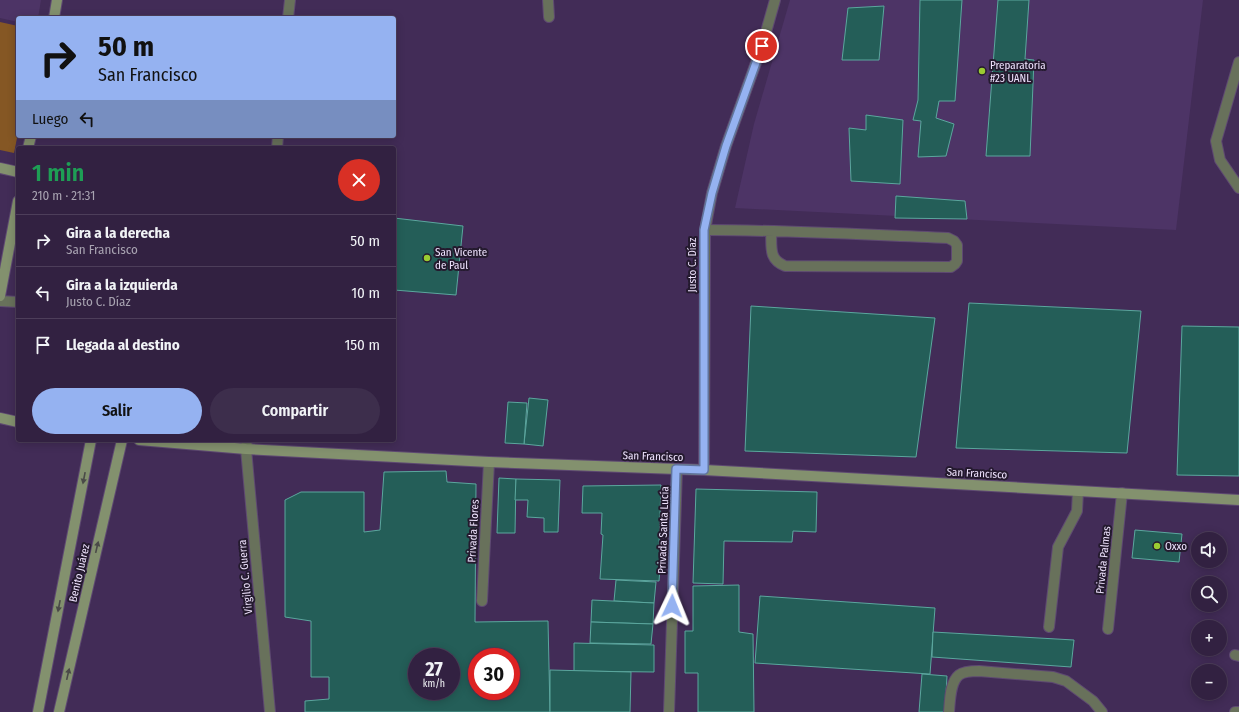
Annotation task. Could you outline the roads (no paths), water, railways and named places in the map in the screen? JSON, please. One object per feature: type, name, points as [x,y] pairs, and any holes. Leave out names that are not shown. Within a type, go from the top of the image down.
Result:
[{"type":"street","points":[[54,16],[57,0]]},
{"type":"street","points":[[288,16],[290,0]]},
{"type":"street","points":[[548,0],[549,16]]},
{"type":"street","name":"Justo C. Díaz","points":[[704,470],[704,230],[712,193],[726,146],[762,46],[775,0]]},
{"type":"street","points":[[1239,62],[1216,141],[1220,160],[1239,188]]},
{"type":"street","points":[[0,168],[16,172]]},
{"type":"street","points":[[0,296],[16,212]]},
{"type":"street","points":[[704,230],[771,231],[948,238],[957,245],[957,261],[951,267],[785,266],[777,263],[772,255],[771,231]]},
{"type":"street","points":[[0,301],[16,302]]},
{"type":"street","points":[[0,418],[16,422]]},
{"type":"street","name":"Benito Juárez","points":[[38,712],[92,442]]},
{"type":"street","name":"Benito Juárez","points":[[59,712],[122,442]]},
{"type":"street","name":"San Francisco","points":[[182,442],[489,462],[704,470],[1239,500]]},
{"type":"street","name":"Virgilio C. Guerra","points":[[246,445],[270,712]]},
{"type":"street","name":"Privada Flores","points":[[482,601],[489,462]]},
{"type":"street","name":"Privada Santa Lucía","points":[[669,712],[676,469]]},
{"type":"street","points":[[1049,627],[1058,547],[1076,511],[1078,491]]},
{"type":"street","name":"Privada Palmas","points":[[1108,630],[1122,493]]},
{"type":"street","points":[[949,712],[950,693],[959,675],[979,671],[1053,677],[1066,681],[1093,701],[1102,712]]},
{"type":"place","name":"Preparatoria #23 UANL","points":[[982,71]]},
{"type":"place","name":"San Vicente de Paul","points":[[427,258]]},
{"type":"place","name":"Oxxo","points":[[1157,546]]}]
